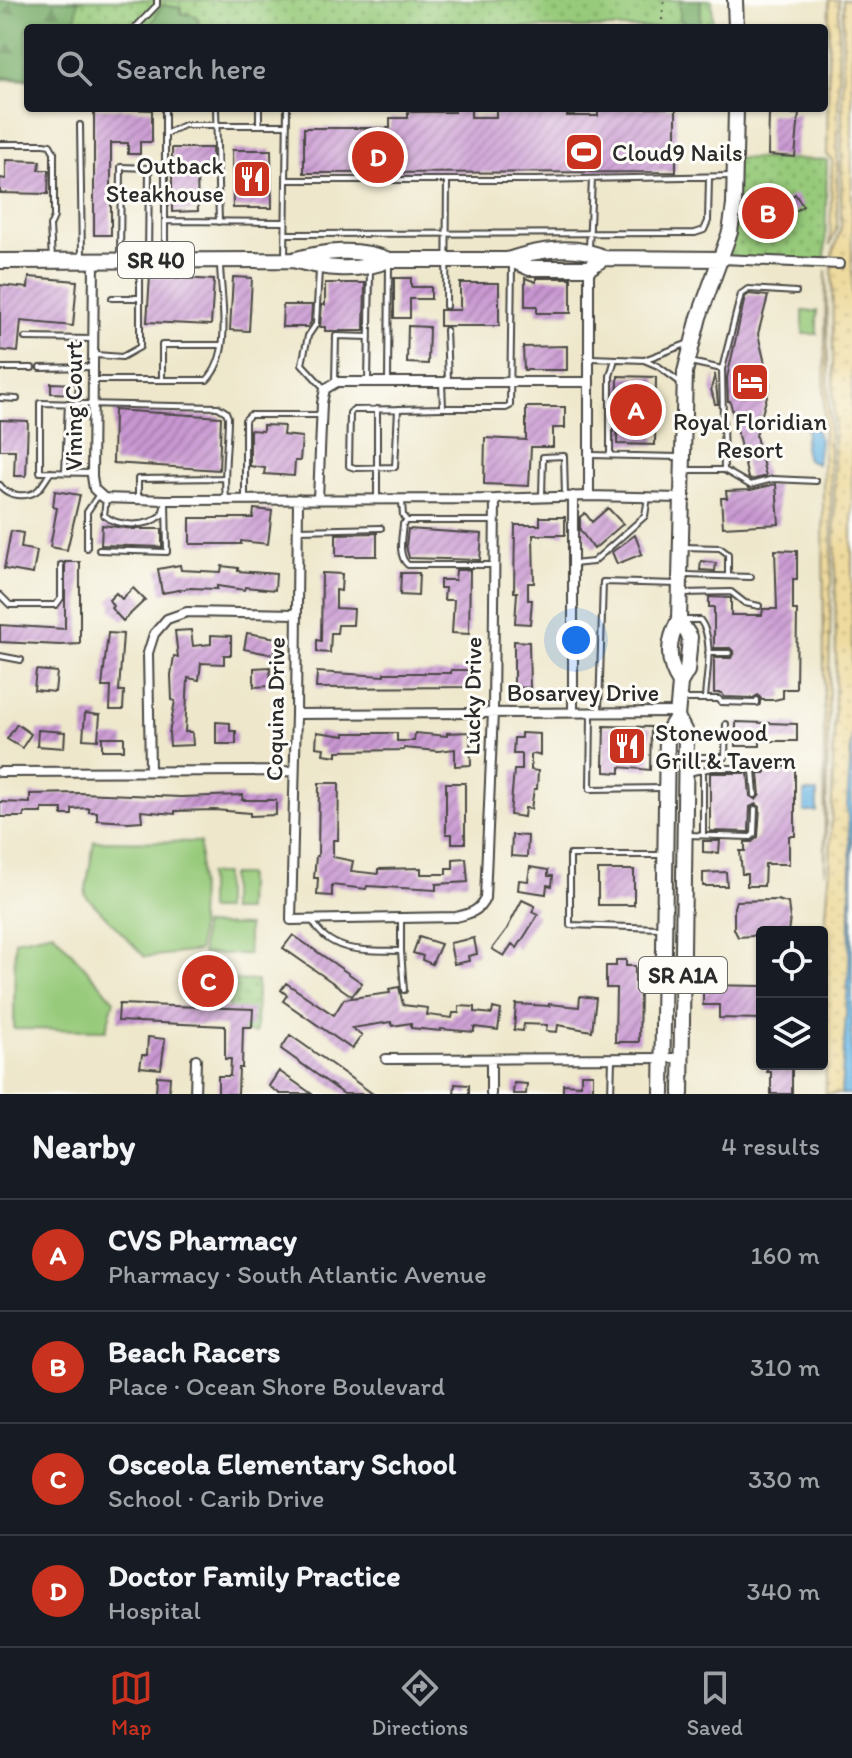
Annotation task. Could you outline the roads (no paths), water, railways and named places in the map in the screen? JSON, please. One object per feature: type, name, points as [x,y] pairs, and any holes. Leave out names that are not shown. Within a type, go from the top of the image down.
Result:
[{"type":"main road","points":[[735,0],[736,24]]},
{"type":"main road","name":"SR A1A","points":[[662,1094],[667,733],[678,709],[680,683],[670,668],[670,636],[679,620],[684,386],[691,342],[722,259],[732,219],[736,112]]},
{"type":"main road","points":[[589,250],[604,258],[722,259]]},
{"type":"main road","name":"SR 40","points":[[0,261],[289,260],[319,253],[357,252],[370,252],[389,260],[510,260],[531,252],[589,250]]},
{"type":"main road","points":[[589,268],[604,258]]},
{"type":"main road","name":"SR 40","points":[[289,260],[319,268],[370,268],[389,260]]},
{"type":"main road","name":"SR 40","points":[[510,260],[530,268],[589,268]]},
{"type":"main road","name":"SR A1A","points":[[678,709],[686,734],[681,1094]]},
{"type":"street","points":[[722,259],[839,264]]},
{"type":"street","name":"Vining Court","points":[[88,260],[93,339],[94,489],[103,496],[138,500],[318,499]]},
{"type":"street","points":[[589,268],[589,496]]},
{"type":"street","points":[[588,382],[335,383],[325,389],[321,415],[318,499],[681,498]]},
{"type":"street","points":[[569,497],[573,564],[573,711]]},
{"type":"street","name":"Coquina Drive","points":[[298,499],[291,920],[312,920]]},
{"type":"street","name":"Lucky Drive","points":[[401,918],[471,914],[483,905],[486,894],[493,712],[495,499]]},
{"type":"street","points":[[150,770],[148,653],[154,634],[167,619],[187,612],[296,614]]},
{"type":"street","name":"Bosarvey Drive","points":[[296,714],[678,709]]},
{"type":"street","points":[[0,772],[294,771]]},
{"type":"street","points":[[312,920],[401,918]]},
{"type":"street","points":[[386,1059],[681,1058]]},
{"type":"street","points":[[195,1094],[196,1059]]},
{"type":"street","points":[[491,1060],[491,1094]]},
{"type":"lane","points":[[139,24],[157,5],[157,0]]},
{"type":"lane","points":[[165,112],[165,260]]},
{"type":"lane","points":[[216,112],[219,222]]},
{"type":"lane","points":[[259,112],[259,125]]},
{"type":"lane","points":[[287,112],[285,222],[289,260]]},
{"type":"lane","points":[[80,125],[88,260]]},
{"type":"lane","points":[[165,134],[184,125],[287,125]]},
{"type":"lane","points":[[0,144],[44,144],[50,145],[54,152],[54,217],[50,226],[52,260]]},
{"type":"lane","points":[[93,355],[122,357],[140,347],[140,298],[149,168],[121,167],[120,260]]},
{"type":"lane","points":[[286,180],[735,176]]},
{"type":"lane","points":[[286,234],[695,233],[704,230],[708,221],[709,177]]},
{"type":"lane","points":[[589,250],[592,179]]},
{"type":"lane","points":[[446,306],[447,180]]},
{"type":"lane","points":[[166,221],[285,222]]},
{"type":"lane","points":[[93,380],[207,380],[219,359],[221,345],[219,260]]},
{"type":"lane","points":[[388,382],[389,260]]},
{"type":"lane","points":[[398,409],[397,464],[393,468],[355,468],[348,463],[351,411],[355,409],[508,407],[511,403],[510,260]]},
{"type":"lane","points":[[319,268],[316,324],[308,336],[302,364],[325,389]]},
{"type":"lane","points":[[368,382],[370,268]]},
{"type":"lane","points":[[724,470],[722,369],[741,294],[748,289],[796,292]]},
{"type":"lane","points":[[112,298],[140,298]]},
{"type":"lane","points":[[443,408],[446,330]]},
{"type":"lane","points":[[335,383],[336,336],[369,337]]},
{"type":"lane","points":[[25,338],[93,339]]},
{"type":"lane","points":[[644,360],[691,342]]},
{"type":"lane","points":[[162,380],[162,345],[221,345]]},
{"type":"lane","points":[[588,358],[644,360],[658,366],[684,386]]},
{"type":"lane","points":[[610,455],[610,376],[615,359]]},
{"type":"lane","points":[[687,362],[722,369]]},
{"type":"lane","points":[[40,368],[93,367]]},
{"type":"lane","points":[[0,368],[32,368]]},
{"type":"lane","points":[[0,398],[17,399]]},
{"type":"lane","points":[[92,473],[40,472],[40,403],[222,408],[228,417],[227,469],[224,478],[226,499]]},
{"type":"lane","points":[[65,472],[68,403]]},
{"type":"lane","points":[[377,409],[377,499]]},
{"type":"lane","points":[[245,499],[245,420],[250,415],[321,415]]},
{"type":"lane","points":[[542,498],[544,455],[566,457],[569,497]]},
{"type":"lane","points":[[589,455],[724,470],[750,485],[773,479],[816,481]]},
{"type":"lane","points":[[0,485],[3,491],[11,494],[30,494],[38,490],[51,472]]},
{"type":"lane","points":[[138,500],[138,479],[224,478]]},
{"type":"lane","points":[[103,496],[104,515],[109,520],[149,524],[162,515],[166,500]]},
{"type":"lane","points":[[87,548],[87,512],[103,496]]},
{"type":"lane","points":[[573,564],[593,562],[645,516],[648,497]]},
{"type":"lane","points":[[401,499],[403,516],[407,521]]},
{"type":"lane","points":[[99,550],[167,552],[166,500]]},
{"type":"lane","points":[[494,521],[407,521],[403,524],[401,555],[408,565],[494,565]]},
{"type":"lane","points":[[297,530],[381,528]]},
{"type":"lane","points":[[680,547],[720,548],[728,554],[728,576]]},
{"type":"lane","points":[[0,595],[10,605],[56,605],[61,598],[61,565]]},
{"type":"lane","points":[[680,584],[728,576],[751,577]]},
{"type":"lane","points":[[666,788],[590,789],[603,582],[680,584],[731,592],[745,603],[759,606]]},
{"type":"lane","points":[[679,620],[703,621],[708,641],[705,699]]},
{"type":"lane","points":[[708,653],[729,653]]},
{"type":"lane","points":[[0,656],[21,660]]},
{"type":"lane","points":[[678,709],[705,699],[733,703],[757,703],[757,700]]},
{"type":"lane","points":[[686,765],[725,757],[726,724]]},
{"type":"lane","points":[[686,765],[703,772],[712,768],[750,768],[753,770],[755,795]]},
{"type":"lane","points":[[703,772],[703,834]]},
{"type":"lane","points":[[703,788],[710,788]]},
{"type":"lane","points":[[703,802],[710,802]]},
{"type":"lane","points":[[684,835],[751,837],[754,834],[755,809]]},
{"type":"lane","points":[[703,818],[710,818]]},
{"type":"lane","points":[[665,928],[570,925],[570,855],[666,855]]},
{"type":"lane","points":[[401,918],[404,990]]},
{"type":"lane","points":[[312,920],[317,931],[346,949],[401,951]]},
{"type":"lane","points":[[611,1094],[612,1059]]},
{"type":"water","points":[[813,422],[820,440],[817,464],[807,460],[804,447],[807,427]]},
{"type":"water","points":[[852,735],[852,1094],[841,1094],[849,965],[851,867],[847,804]]},
{"type":"water","points":[[804,792],[817,792],[817,812],[804,812]]},
{"type":"place","name":"Cloud9 Nails","points":[[584,152]]},
{"type":"place","name":"Doctor Family Practice","points":[[378,157]]},
{"type":"place","name":"Outback Steakhouse","points":[[252,179]]},
{"type":"place","name":"Beach Racers","points":[[768,213]]},
{"type":"place","name":"Royal Floridian Resort","points":[[750,382]]},
{"type":"place","name":"CVS Pharmacy","points":[[636,410]]},
{"type":"place","name":"Stonewood Grill & Tavern","points":[[627,746]]},
{"type":"place","name":"Osceola Elementary School","points":[[208,981]]}]
